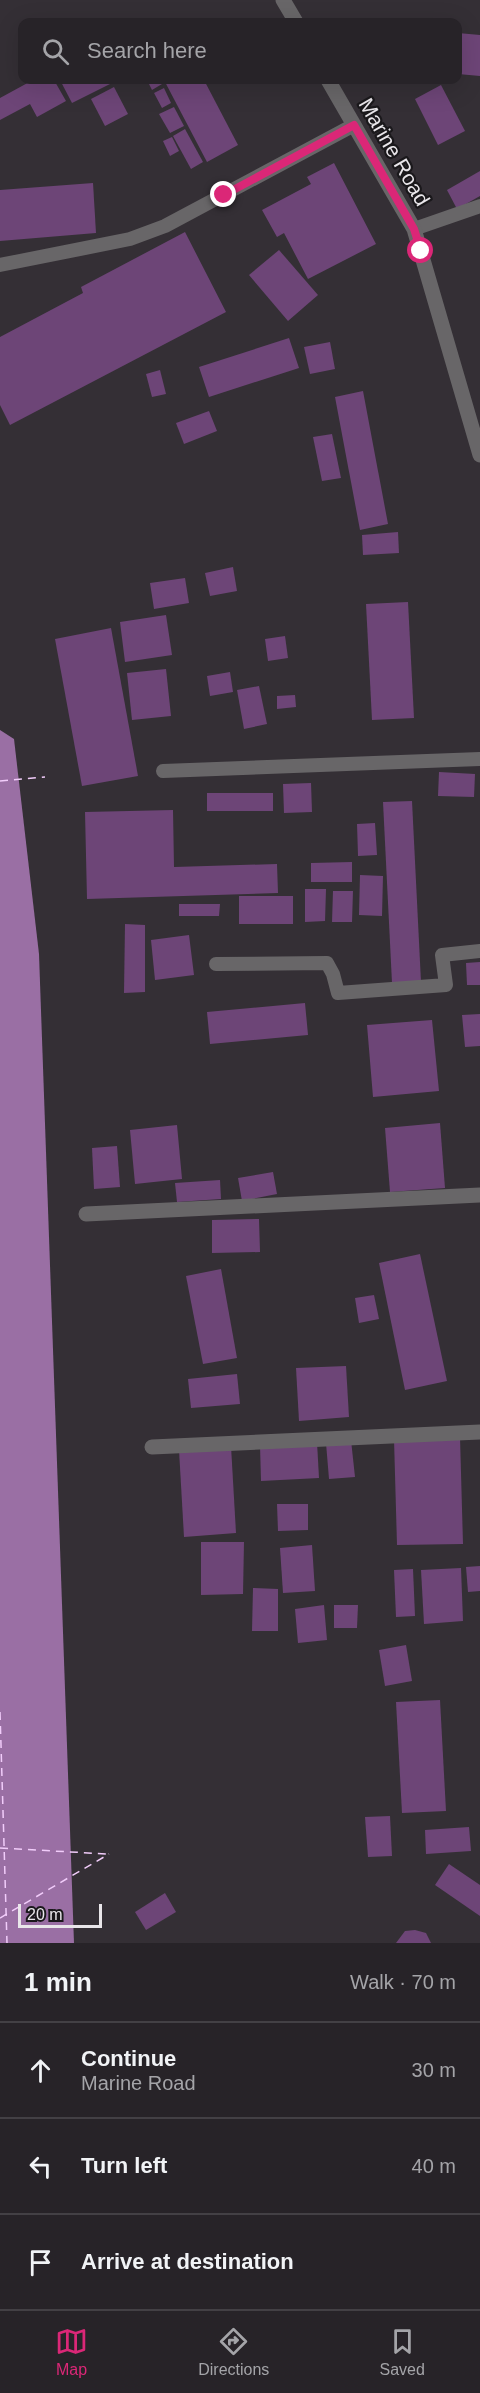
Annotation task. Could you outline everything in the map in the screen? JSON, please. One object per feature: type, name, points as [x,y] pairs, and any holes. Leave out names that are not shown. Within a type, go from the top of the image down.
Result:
[{"type":"street","points":[[283,0],[294,18]]},
{"type":"street","name":"Marine Road","points":[[330,84],[414,229],[480,455]]},
{"type":"street","points":[[86,1214],[480,1195]]},
{"type":"street","points":[[152,1447],[480,1432]]},
{"type":"lane","points":[[0,265],[130,238],[165,226],[354,125]]},
{"type":"lane","points":[[414,229],[480,206]]},
{"type":"lane","points":[[163,771],[480,759]]},
{"type":"lane","points":[[216,964],[327,963],[333,974],[338,993],[446,985],[442,955],[480,951]]},
{"type":"shaded area","points":[[0,730],[14,739],[39,954],[74,1943],[0,1943]]},
{"type":"building","points":[[462,33],[480,35],[480,76],[462,74]]},
{"type":"building","points":[[26,84],[56,84],[66,101],[37,117],[30,104],[0,120],[0,98]]},
{"type":"building","points":[[62,84],[110,84],[72,103]]},
{"type":"building","points":[[149,84],[162,84],[152,90]]},
{"type":"building","points":[[166,84],[206,84],[238,145],[207,162]]},
{"type":"building","points":[[441,85],[465,131],[438,145],[415,99]]},
{"type":"building","points":[[114,87],[128,114],[105,126],[91,99]]},
{"type":"building","points":[[164,88],[171,103],[162,108],[154,93]]},
{"type":"building","points":[[174,107],[184,126],[170,133],[159,114]]},
{"type":"building","points":[[185,129],[203,162],[191,169],[173,136]]},
{"type":"building","points":[[172,137],[179,151],[170,156],[163,141]]},
{"type":"building","points":[[334,163],[376,244],[308,279],[284,233],[277,237],[262,210],[311,184],[307,177]]},
{"type":"building","points":[[480,171],[480,196],[457,209],[447,190]]},
{"type":"building","points":[[93,183],[96,233],[0,241],[0,190]]},
{"type":"building","points":[[185,232],[226,312],[10,425],[0,405],[0,337],[83,293],[81,287]]},
{"type":"building","points":[[279,250],[318,295],[288,321],[249,275]]},
{"type":"building","points":[[289,338],[299,368],[209,397],[199,367]]},
{"type":"building","points":[[330,342],[335,369],[310,374],[304,347]]},
{"type":"building","points":[[160,370],[166,394],[152,397],[146,374]]},
{"type":"building","points":[[363,391],[388,524],[360,530],[335,397]]},
{"type":"building","points":[[209,411],[217,431],[184,444],[176,423]]},
{"type":"building","points":[[332,434],[341,478],[322,481],[313,437]]},
{"type":"building","points":[[398,532],[399,553],[363,555],[362,535]]},
{"type":"building","points":[[233,567],[237,591],[210,596],[205,573]]},
{"type":"building","points":[[185,578],[189,603],[154,609],[150,583]]},
{"type":"building","points":[[408,602],[414,718],[372,720],[366,604]]},
{"type":"building","points":[[166,615],[172,655],[125,662],[120,622]]},
{"type":"building","points":[[111,628],[138,776],[82,786],[55,639]]},
{"type":"building","points":[[285,636],[288,658],[268,661],[265,639]]},
{"type":"building","points":[[166,669],[171,716],[132,720],[127,673]]},
{"type":"building","points":[[230,672],[233,692],[210,696],[207,676]]},
{"type":"building","points":[[259,686],[267,724],[244,729],[237,690]]},
{"type":"building","points":[[295,695],[296,707],[277,709],[277,696]]},
{"type":"building","points":[[439,772],[475,774],[474,797],[438,796]]},
{"type":"building","points":[[311,783],[312,812],[284,813],[283,784]]},
{"type":"building","points":[[207,793],[273,793],[273,811],[207,811]]},
{"type":"building","points":[[412,801],[421,982],[392,983],[383,802]]},
{"type":"building","points":[[173,810],[174,867],[277,864],[278,893],[87,899],[85,812]]},
{"type":"building","points":[[375,823],[377,855],[358,856],[357,824]]},
{"type":"building","points":[[352,862],[352,882],[311,882],[311,863]]},
{"type":"building","points":[[360,875],[383,876],[382,916],[359,915]]},
{"type":"building","points":[[305,889],[326,889],[325,921],[305,922]]},
{"type":"building","points":[[333,891],[353,891],[352,922],[332,922]]},
{"type":"building","points":[[239,896],[293,896],[293,924],[239,924]]},
{"type":"building","points":[[179,904],[220,904],[219,916],[179,916]]},
{"type":"building","points":[[125,924],[145,925],[145,992],[124,993]]},
{"type":"building","points":[[189,935],[194,975],[155,980],[151,940]]},
{"type":"building","points":[[480,962],[480,985],[467,985],[466,963]]},
{"type":"building","points":[[305,1003],[308,1035],[210,1044],[207,1012]]},
{"type":"building","points":[[480,1014],[480,1046],[465,1047],[462,1015]]},
{"type":"building","points":[[432,1020],[439,1091],[373,1097],[367,1025]]},
{"type":"building","points":[[440,1123],[445,1188],[390,1192],[385,1128]]},
{"type":"building","points":[[177,1125],[182,1179],[135,1184],[130,1130]]},
{"type":"building","points":[[117,1146],[120,1187],[94,1189],[92,1148]]},
{"type":"building","points":[[273,1172],[277,1194],[242,1201],[238,1178]]},
{"type":"building","points":[[220,1180],[221,1199],[177,1202],[175,1183]]},
{"type":"building","points":[[259,1219],[260,1252],[212,1253],[212,1220]]},
{"type":"building","points":[[420,1254],[447,1381],[405,1390],[379,1263]]},
{"type":"building","points":[[221,1269],[237,1358],[203,1364],[186,1276]]},
{"type":"building","points":[[374,1295],[379,1319],[359,1323],[355,1298]]},
{"type":"building","points":[[346,1366],[349,1417],[299,1421],[296,1368]]},
{"type":"building","points":[[237,1374],[240,1404],[191,1408],[188,1379]]},
{"type":"building","points":[[460,1437],[463,1544],[397,1545],[394,1439]]},
{"type":"building","points":[[351,1440],[355,1477],[329,1479],[326,1443]]},
{"type":"building","points":[[317,1442],[319,1478],[261,1481],[260,1445]]},
{"type":"building","points":[[231,1446],[236,1533],[184,1537],[179,1450]]},
{"type":"building","points":[[277,1504],[308,1504],[308,1530],[278,1531]]},
{"type":"building","points":[[201,1542],[244,1542],[243,1594],[201,1595]]},
{"type":"building","points":[[312,1545],[315,1591],[283,1593],[280,1548]]},
{"type":"building","points":[[480,1566],[480,1591],[468,1592],[466,1567]]},
{"type":"building","points":[[461,1568],[463,1621],[424,1624],[421,1570]]},
{"type":"building","points":[[413,1569],[415,1616],[396,1617],[394,1570]]},
{"type":"building","points":[[253,1588],[278,1589],[278,1631],[252,1631]]},
{"type":"building","points":[[324,1605],[327,1640],[298,1643],[295,1609]]},
{"type":"building","points":[[334,1605],[358,1605],[357,1628],[334,1628]]},
{"type":"building","points":[[406,1645],[412,1681],[385,1686],[379,1650]]},
{"type":"building","points":[[440,1700],[446,1811],[402,1813],[396,1702]]},
{"type":"building","points":[[390,1816],[392,1856],[368,1857],[365,1817]]},
{"type":"building","points":[[469,1827],[471,1851],[426,1854],[425,1830]]},
{"type":"building","points":[[449,1864],[480,1885],[480,1916],[435,1885]]},
{"type":"building","points":[[165,1893],[176,1912],[146,1930],[135,1912]]},
{"type":"building","points":[[415,1930],[426,1933],[431,1943],[396,1943],[405,1931]]},
{"type":"ferry route","points":[[0,781],[45,777]]},
{"type":"ferry route","points":[[0,1712],[7,1943]]},
{"type":"ferry route","points":[[0,1848],[107,1854]]},
{"type":"ferry route","points":[[0,1918],[109,1854]]},
{"type":"route","points":[[224,195],[354,125],[414,229],[421,251]]}]
